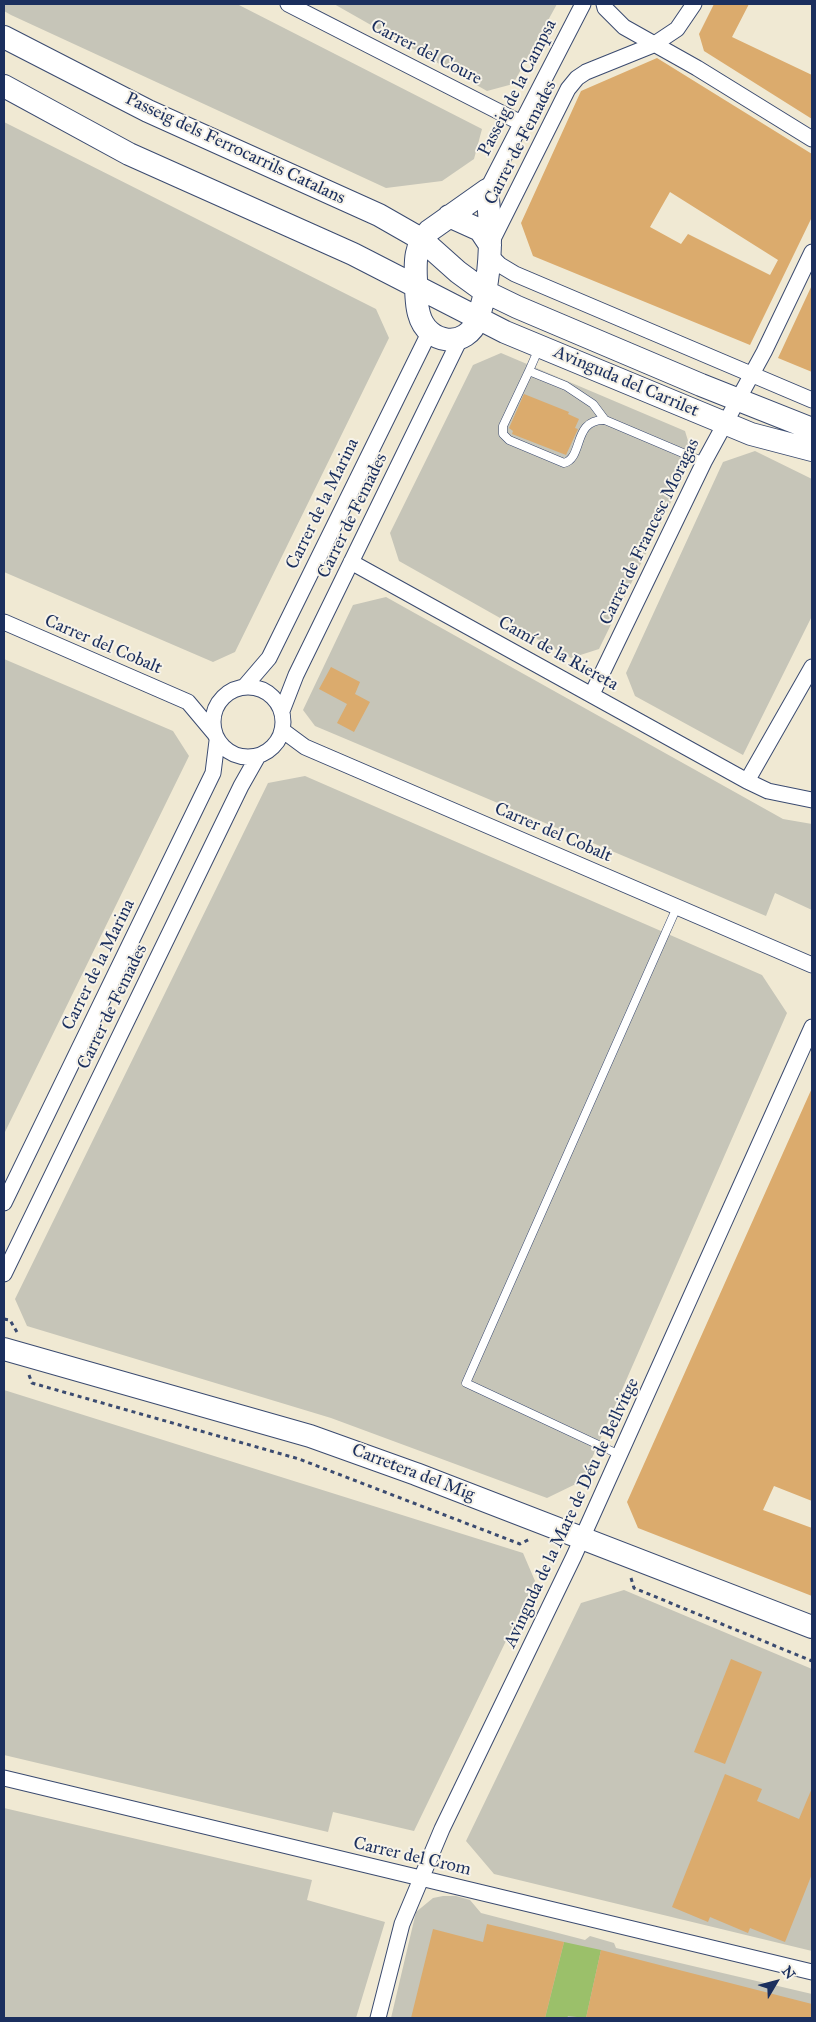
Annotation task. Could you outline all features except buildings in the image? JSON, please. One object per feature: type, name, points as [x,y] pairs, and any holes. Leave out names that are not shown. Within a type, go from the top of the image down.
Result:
[{"type":"main road","name":"Passeig dels Ferrocarrils Catalans","points":[[4,37],[148,111],[379,215],[421,239],[458,272]]},
{"type":"main road","points":[[4,86],[129,154],[416,285]]},
{"type":"main road","points":[[487,190],[490,249],[478,319],[469,333],[460,339],[444,340],[429,333],[419,315],[416,285],[417,249],[421,239],[449,216],[487,190]]},
{"type":"main road","points":[[449,216],[480,230],[490,249]]},
{"type":"main road","name":"Avinguda del Carrilet","points":[[458,272],[484,291],[517,307],[737,400],[812,429]]},
{"type":"main road","name":"Avinguda del Carrilet","points":[[416,285],[478,319],[725,424],[751,434],[812,450]]},
{"type":"main road","name":"Carretera del Mig","points":[[4,1349],[310,1436],[812,1627]]},
{"type":"street","name":"Carrer del Coure","points":[[288,4],[521,122]]},
{"type":"street","name":"Passeig de la Campsa","points":[[487,190],[583,4]]},
{"type":"street","points":[[604,4],[605,8],[624,27],[653,45],[698,68],[812,139]]},
{"type":"street","name":"Carrer de Femades","points":[[490,249],[568,88],[586,72],[653,45],[677,29],[694,4]]},
{"type":"street","points":[[490,249],[500,266],[522,278],[812,400]]},
{"type":"street","name":"Carrer de Francesc Moragas","points":[[592,694],[704,462],[751,374],[812,252]]},
{"type":"street","name":"Carrer de la Marina","points":[[245,686],[268,658],[429,333]]},
{"type":"street","name":"Carrer de Femades","points":[[282,711],[296,675],[460,339]]},
{"type":"street","name":"Camí de la Riereta","points":[[351,562],[747,781],[768,791],[812,800]]},
{"type":"street","name":"Carrer del Cobalt","points":[[4,622],[188,702],[216,737]]},
{"type":"street","points":[[747,781],[812,667]]},
{"type":"street","points":[[245,686],[255,687],[272,696],[282,711],[282,730],[274,746],[258,756],[240,757],[223,748],[216,737],[213,714],[221,698],[228,692],[245,686]]},
{"type":"street","points":[[188,702],[221,698]]},
{"type":"street","name":"Carrer del Cobalt","points":[[282,730],[305,747],[812,965]]},
{"type":"street","name":"Carrer de la Marina","points":[[4,1202],[213,773],[216,737]]},
{"type":"street","name":"Carrer de Femades","points":[[4,1274],[241,786],[258,756]]},
{"type":"street","name":"Avinguda de la Mare de Déu de Bellvitge","points":[[378,2018],[402,1924],[442,1829],[582,1538],[812,1027]]},
{"type":"street","name":"Carrer del Crom","points":[[4,1778],[812,1972]]},
{"type":"lane","points":[[540,346],[503,426],[503,434],[509,440],[564,463],[571,459],[585,428],[596,420],[605,420],[704,462]]},
{"type":"lane","points":[[529,370],[566,386],[593,404],[605,420]]},
{"type":"lane","points":[[620,1455],[466,1383],[677,907]]},
{"type":"path","points":[[28,1372],[32,1383],[300,1459],[520,1544],[530,1539],[536,1541]]},
{"type":"path","points":[[630,1576],[634,1588],[812,1661]]},
{"type":"shaded area","points":[[4,4],[237,4],[482,129],[474,159],[442,181],[386,188],[11,15],[4,11]]},
{"type":"shaded area","points":[[334,4],[557,4],[513,84],[487,91]]},
{"type":"shaded area","points":[[4,122],[376,309],[389,338],[235,652],[213,662],[4,572]]},
{"type":"shaded area","points":[[501,353],[685,431],[693,457],[599,649],[571,658],[399,561],[390,533],[473,365]]},
{"type":"shaded area","points":[[755,451],[812,479],[812,616],[743,755],[635,696],[626,673],[723,462]]},
{"type":"shaded area","points":[[386,597],[783,819],[812,824],[812,910],[775,893],[766,916],[315,726],[303,710],[353,605]]},
{"type":"shaded area","points":[[4,659],[173,731],[189,756],[4,1134]]},
{"type":"shaded area","points":[[305,776],[762,975],[787,1013],[582,1481],[547,1498],[331,1418],[27,1326],[15,1299],[268,783]]},
{"type":"shaded area","points":[[4,1390],[523,1553],[535,1581],[414,1831],[333,1812],[328,1832],[4,1755]]},
{"type":"shaded area","points":[[624,1590],[812,1669],[812,1951],[494,1874],[466,1841],[581,1603]]},
{"type":"shaded area","points":[[4,1808],[312,1880],[307,1900],[385,1922],[356,2018],[4,2018]]},
{"type":"shaded area","points":[[456,1896],[470,1900],[481,1913],[585,1940],[590,1936],[614,1943],[616,1948],[812,1994],[812,2018],[391,2018],[416,1912],[433,1898]]},
{"type":"green space","points":[[564,1942],[601,1950],[586,2018],[568,2016],[567,2018],[545,2018]]}]
